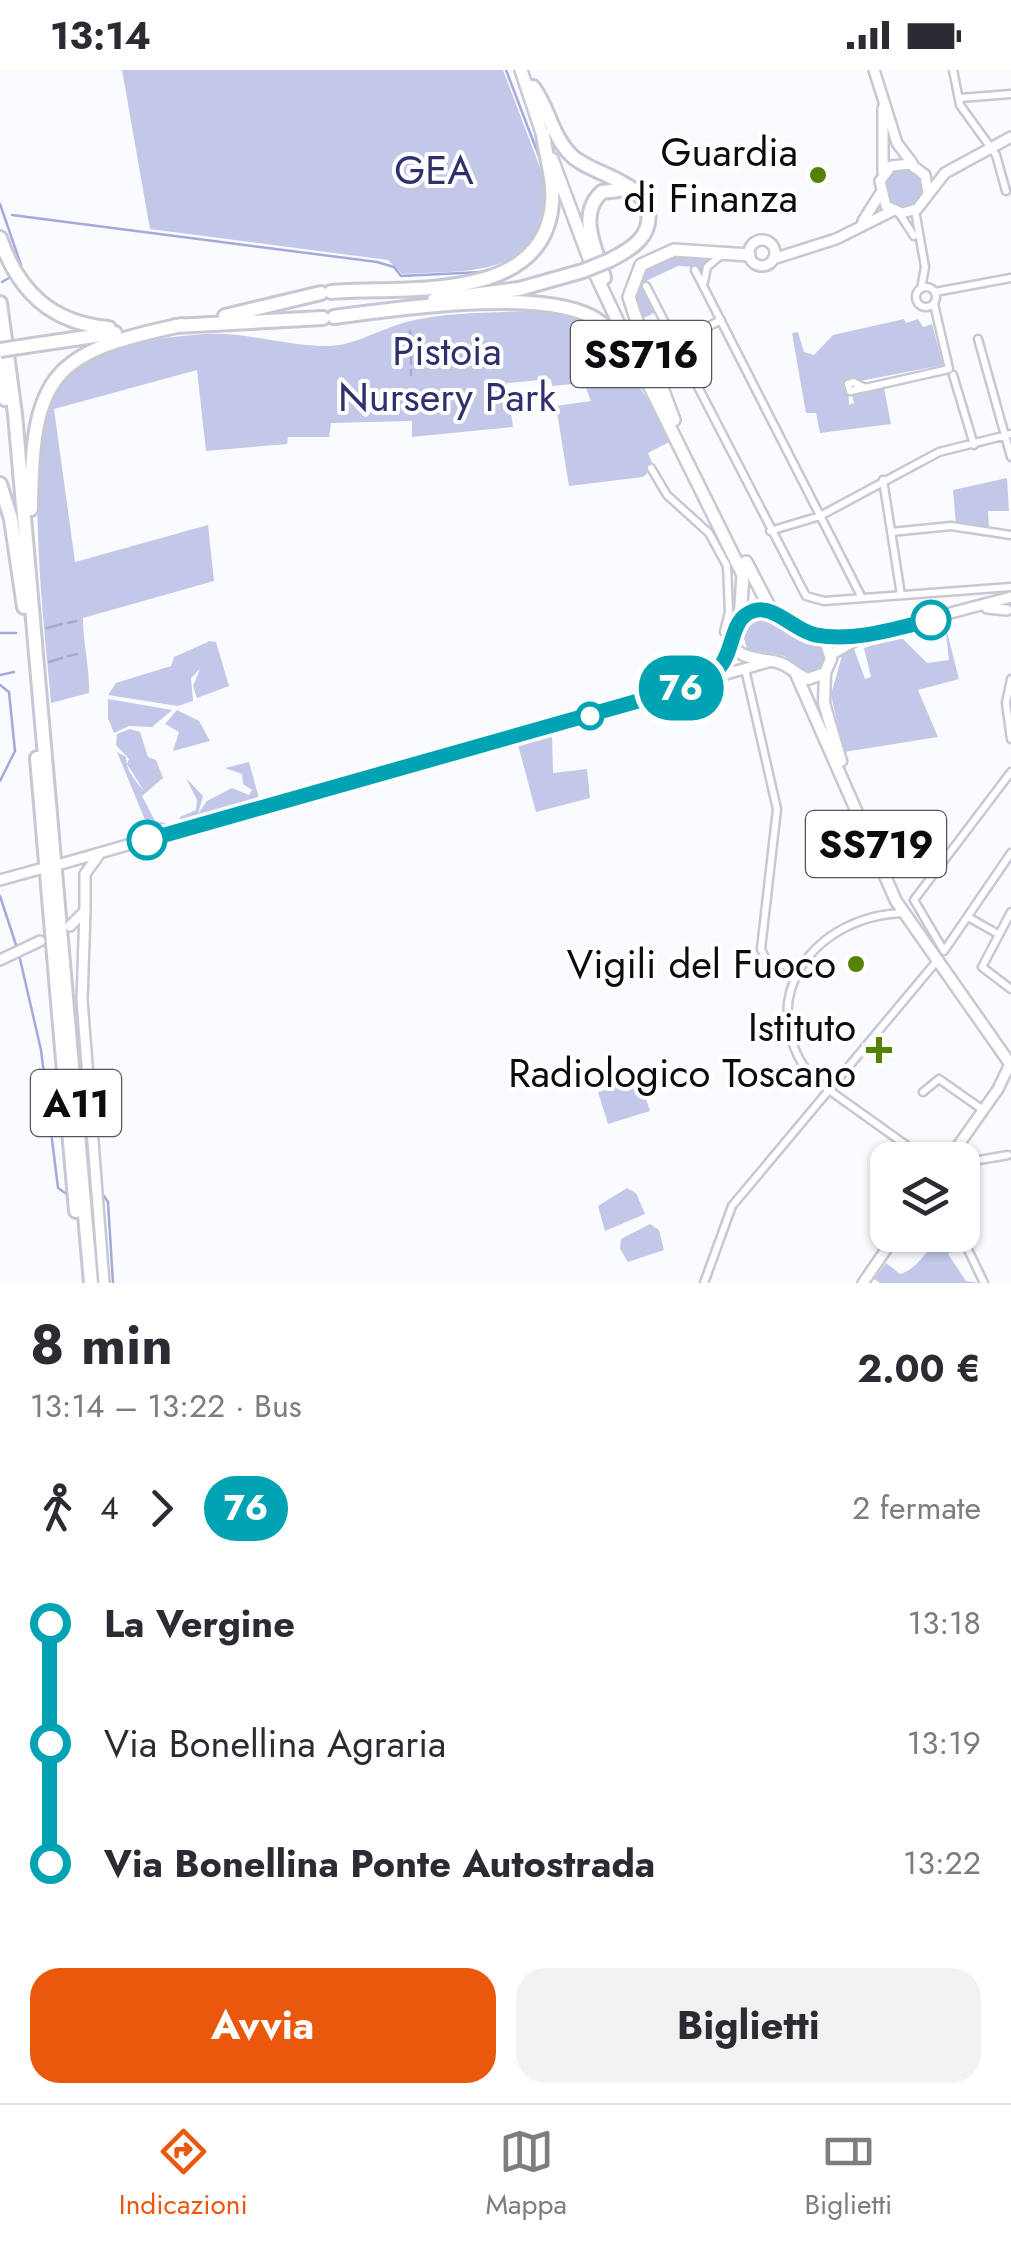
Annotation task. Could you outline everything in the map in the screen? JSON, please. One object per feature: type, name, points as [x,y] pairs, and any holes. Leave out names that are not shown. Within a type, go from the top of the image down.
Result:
[{"type":"highway","name":"SS716","points":[[524,70],[604,278],[772,612]]},
{"type":"highway","name":"SS716","points":[[524,70],[592,269],[742,572],[746,587],[740,620]]},
{"type":"highway","points":[[0,350],[198,323],[328,318],[385,310],[519,289],[610,260],[633,246],[647,228],[647,209],[633,191],[569,153],[533,86]]},
{"type":"highway","points":[[198,323],[326,292],[489,278],[527,258],[544,235],[552,205],[543,134]]},
{"type":"highway","points":[[604,278],[590,234],[590,208],[606,190],[633,191]]},
{"type":"highway","points":[[0,238],[24,287],[60,316],[104,328],[182,325]]},
{"type":"highway","points":[[674,420],[632,313],[629,298],[634,274],[646,261],[667,252],[718,250],[750,256]]},
{"type":"highway","points":[[385,289],[456,296]]},
{"type":"highway","points":[[385,310],[532,302],[566,306],[610,330],[647,382]]},
{"type":"highway","name":"A11","points":[[0,304],[14,399],[83,1283]]},
{"type":"highway","points":[[28,607],[32,444],[47,390],[68,365],[97,346],[182,325]]},
{"type":"highway","name":"A11","points":[[0,359],[28,607],[91,1283]]},
{"type":"highway","points":[[0,484],[28,607]]},
{"type":"main road","points":[[756,610],[772,612],[796,629],[817,636],[831,655],[825,673],[812,679],[771,661],[748,658],[735,637],[740,620],[756,610]]},
{"type":"main road","name":"SS719","points":[[825,673],[824,703],[844,772],[892,878],[1010,1065]]},
{"type":"main road","name":"SS719","points":[[796,674],[896,901],[1011,1055]]},
{"type":"street","points":[[874,70],[898,147],[917,167],[928,193]]},
{"type":"street","points":[[953,70],[962,109],[991,148],[1006,192]]},
{"type":"street","points":[[960,98],[1011,94]]},
{"type":"street","points":[[858,226],[880,194],[882,100]]},
{"type":"street","points":[[865,388],[949,369],[918,241],[915,210],[956,165],[1011,138]]},
{"type":"street","points":[[883,175],[896,164],[956,165]]},
{"type":"street","points":[[880,194],[918,241]]},
{"type":"street","points":[[705,288],[706,271],[716,258],[728,254],[750,256],[761,266],[789,250],[829,241],[896,211],[915,210]]},
{"type":"street","points":[[750,256],[758,240],[789,250]]},
{"type":"street","points":[[772,245],[773,259]]},
{"type":"street","points":[[924,267],[922,289],[916,298],[1011,278]]},
{"type":"street","points":[[696,270],[861,596]]},
{"type":"street","points":[[646,286],[770,531],[809,598],[824,602],[901,595],[1009,599]]},
{"type":"street","points":[[922,289],[934,297]]},
{"type":"street","points":[[675,343],[721,320]]},
{"type":"street","points":[[978,339],[1009,435],[1011,457]]},
{"type":"street","points":[[953,375],[974,445]]},
{"type":"street","points":[[770,531],[820,516],[939,452],[1009,435]]},
{"type":"street","points":[[651,468],[667,496],[713,538],[729,573],[726,592],[730,612],[724,632],[735,637],[718,669],[677,690]]},
{"type":"street","points":[[883,480],[901,595]]},
{"type":"street","points":[[891,532],[951,526],[1011,535]]},
{"type":"street","points":[[817,636],[863,636],[1009,599]]},
{"type":"street","points":[[831,655],[863,636]]},
{"type":"street","points":[[104,1283],[84,1033],[84,874],[76,865],[62,863],[771,661]]},
{"type":"street","points":[[744,670],[775,792],[777,825],[761,949],[770,968],[791,978]]},
{"type":"street","points":[[1011,679],[1006,706],[1011,739]]},
{"type":"street","points":[[940,957],[914,900],[1011,772]]},
{"type":"street","points":[[84,874],[102,852]]},
{"type":"street","points":[[704,1283],[732,1206],[940,957],[1011,853]]},
{"type":"street","points":[[0,880],[40,869]]},
{"type":"street","points":[[887,914],[896,901]]},
{"type":"street","points":[[84,943],[81,933],[70,926],[86,911]]},
{"type":"street","points":[[1011,912],[982,966],[1011,989]]},
{"type":"street","points":[[901,1142],[827,1091],[805,1070],[786,1009],[791,978],[830,938],[887,914],[904,913]]},
{"type":"street","points":[[968,917],[998,934]]},
{"type":"street","points":[[0,960],[40,941]]},
{"type":"street","points":[[961,1142],[1010,1065]]},
{"type":"street","points":[[922,1092],[939,1079],[983,1110]]},
{"type":"street","points":[[998,1089],[1011,1084]]},
{"type":"street","points":[[980,1160],[1008,1155]]},
{"type":"street","points":[[862,1283],[884,1252]]},
{"type":"street","points":[[969,1252],[984,1283]]},
{"type":"green space","name":"GEA","points":[[122,70],[503,70],[544,178],[542,211],[534,235],[521,252],[503,262],[456,272],[402,274],[388,260],[150,229]]},
{"type":"green space","points":[[904,169],[918,174],[923,188],[918,202],[904,207],[890,202],[885,188],[890,174]]},
{"type":"green space","points":[[709,256],[700,274],[698,267],[678,266],[644,282],[656,312],[638,321],[632,304],[641,271],[667,257]]},
{"type":"green space","name":"Pistoia Nursery Park","points":[[527,311],[566,314],[606,334],[663,424],[669,442],[648,453],[654,467],[643,477],[569,486],[556,406],[591,401],[584,383],[552,386],[551,379],[507,383],[513,427],[412,437],[412,421],[331,423],[329,437],[288,437],[287,444],[206,451],[197,370],[54,409],[75,562],[208,525],[214,581],[83,618],[89,693],[51,703],[38,539],[40,448],[47,412],[59,387],[73,373],[107,353],[166,338],[221,334],[336,346],[421,319]]},
{"type":"green space","points":[[904,319],[906,323],[918,319],[923,327],[932,324],[943,365],[860,381],[848,379],[849,405],[854,403],[852,395],[884,388],[891,424],[820,433],[816,413],[806,413],[792,333],[798,332],[804,352],[814,355],[833,335]]},
{"type":"green space","points":[[1007,478],[1009,511],[988,511],[989,530],[956,524],[953,490]]},
{"type":"green space","points":[[757,617],[820,645],[825,655],[822,667],[807,672],[784,656],[747,649],[742,631]]},
{"type":"green space","points":[[945,624],[959,679],[918,690],[938,737],[844,752],[831,695],[843,652],[854,649],[865,679],[871,677],[864,648],[901,637],[927,663],[949,660]]},
{"type":"green space","points":[[216,642],[229,686],[197,698],[193,686],[200,669],[191,678],[193,701],[178,706],[108,695],[116,683],[171,666],[174,657]]},
{"type":"green space","points":[[108,699],[172,710],[152,727],[129,726],[114,733],[108,718]]},
{"type":"green space","points":[[177,710],[199,721],[210,741],[173,751],[179,732],[165,724]]},
{"type":"green space","points":[[130,729],[140,732],[148,757],[156,760],[163,778],[142,796],[155,821],[175,825],[150,832],[117,752],[126,757],[127,764],[129,759],[116,745],[117,734]]},
{"type":"green space","points":[[559,730],[560,734],[552,736],[553,773],[587,769],[590,798],[536,812],[517,741]]},
{"type":"green space","points":[[249,762],[260,802],[180,823],[180,817],[196,810],[197,800],[186,778],[203,796],[198,814],[207,801],[232,788],[249,795],[252,790],[243,784],[242,774],[225,768]]},
{"type":"green space","points":[[640,1080],[650,1111],[608,1124],[598,1092]]},
{"type":"green space","points":[[627,1188],[636,1193],[645,1214],[605,1231],[598,1206]]},
{"type":"green space","points":[[650,1224],[659,1230],[664,1250],[628,1262],[620,1249],[621,1239]]},
{"type":"green space","points":[[927,1252],[951,1252],[948,1254],[966,1281],[981,1283],[880,1283],[874,1279],[886,1263],[900,1274]]},
{"type":"waterway","points":[[506,70],[542,164]]},
{"type":"waterway","points":[[0,204],[21,265]]},
{"type":"waterway","points":[[12,215],[377,262],[394,267],[401,276],[482,272]]},
{"type":"waterway","points":[[2,282],[9,278]]},
{"type":"waterway","points":[[410,331],[411,364]]},
{"type":"waterway","points":[[411,370],[411,375]]},
{"type":"waterway","points":[[68,623],[76,621]]},
{"type":"waterway","points":[[47,628],[62,624]]},
{"type":"waterway","points":[[0,633],[16,633]]},
{"type":"waterway","points":[[68,656],[77,654]]},
{"type":"waterway","points":[[49,662],[62,658]]},
{"type":"waterway","points":[[0,675],[14,672]]},
{"type":"waterway","points":[[0,685],[9,692],[15,751],[0,781]]},
{"type":"waterway","points":[[0,896],[16,945]]},
{"type":"waterway","points":[[20,959],[41,1050],[58,1188],[68,1195]]},
{"type":"waterway","points":[[101,1192],[108,1202],[113,1283]]},
{"type":"bus line","name":"76","points":[[147,840],[677,690],[718,669],[740,620],[756,610],[772,612],[796,629],[817,636],[863,636],[931,620]]},
{"type":"place","name":"Guardia di Finanza","points":[[818,175]]},
{"type":"place","name":"Vigili del Fuoco","points":[[856,964]]},
{"type":"place","name":"Istituto Radiologico Toscano","points":[[879,1050]]}]
